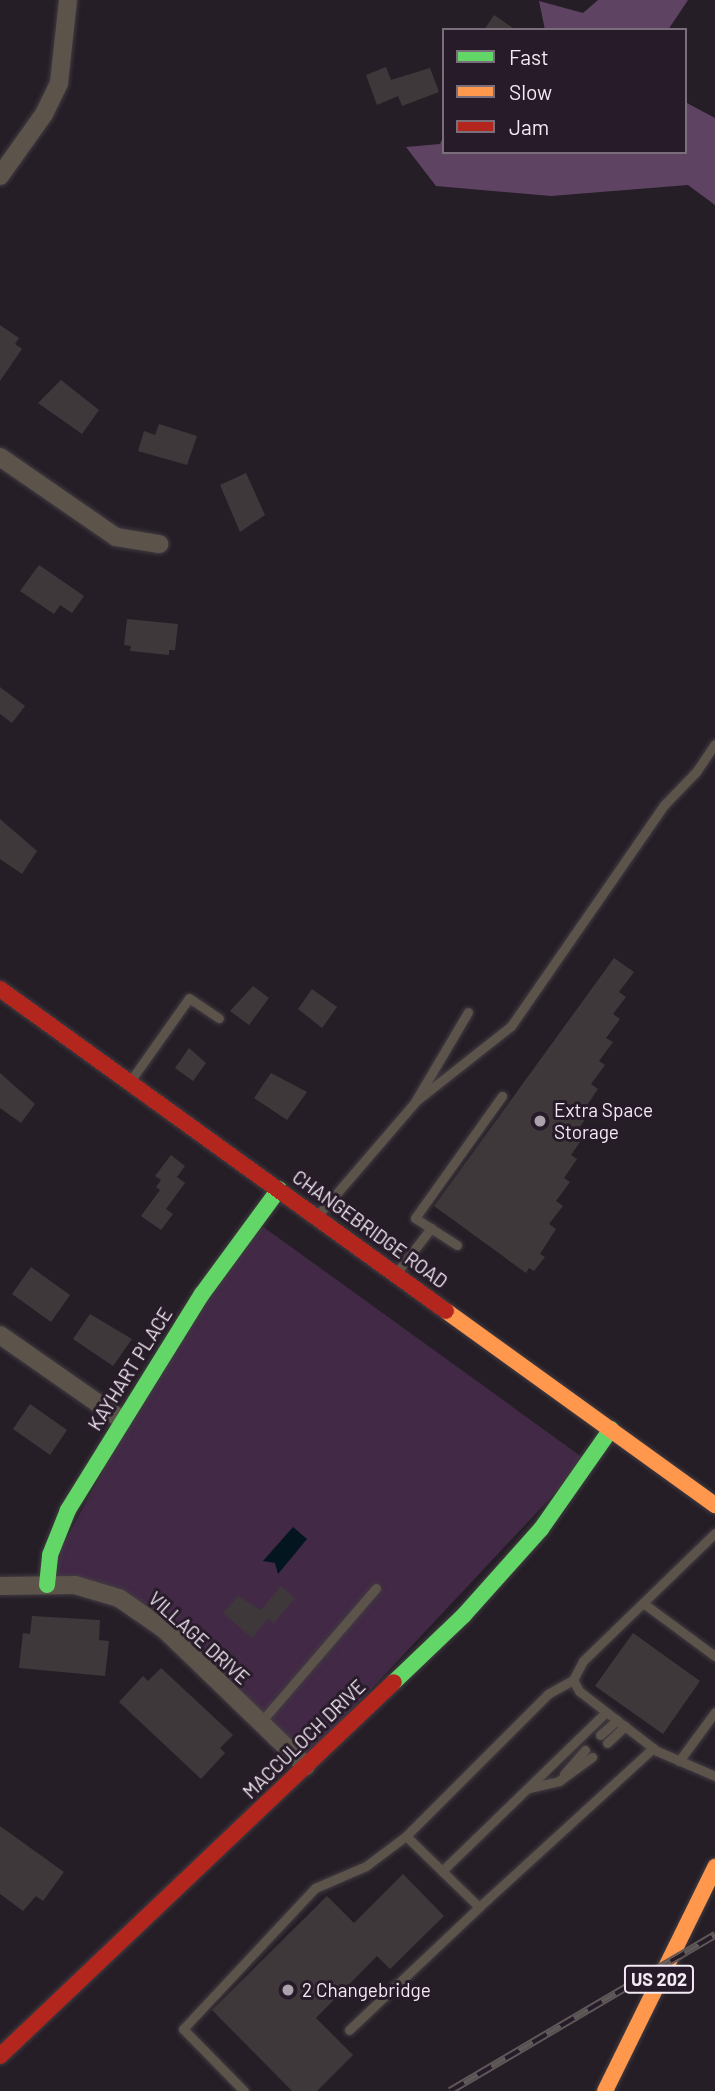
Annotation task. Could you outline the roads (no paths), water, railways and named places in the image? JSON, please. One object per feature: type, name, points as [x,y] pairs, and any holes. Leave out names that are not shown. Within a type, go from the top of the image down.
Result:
[{"type":"street","points":[[0,176],[44,114],[59,83],[68,0]]},
{"type":"street","points":[[0,457],[116,537],[159,544]]},
{"type":"street","name":"CHANGEBRIDGE ROAD","points":[[0,989],[715,1505]]},
{"type":"street","name":"KAYHART PLACE","points":[[47,1585],[56,1534],[122,1420],[202,1294],[279,1189]]},
{"type":"street","points":[[0,1335],[122,1420]]},
{"type":"street","name":"MACCULOCH DRIVE","points":[[0,2056],[505,1573],[576,1484],[611,1429]]},
{"type":"street","name":"VILLAGE DRIVE","points":[[0,1586],[47,1585],[98,1589],[129,1604],[164,1630],[306,1766]]},
{"type":"street","name":"US 202","points":[[605,2091],[715,1867]]},
{"type":"lane","points":[[416,1101],[511,1026],[664,805],[696,772],[715,744]]},
{"type":"lane","points":[[130,1082],[189,998],[219,1018]]},
{"type":"lane","points":[[317,1216],[416,1101],[468,1012]]},
{"type":"lane","points":[[457,1245],[415,1218],[502,1096]]},
{"type":"lane","points":[[396,1273],[431,1228]]},
{"type":"lane","points":[[244,2091],[183,2029],[315,1888],[366,1866],[405,1836],[548,1694],[573,1680],[583,1661],[715,1534]]},
{"type":"lane","points":[[260,1723],[376,1588]]},
{"type":"lane","points":[[643,1603],[715,1656]]},
{"type":"lane","points":[[573,1680],[579,1691],[653,1748],[715,1776]]},
{"type":"lane","points":[[442,1871],[606,1712]]},
{"type":"lane","points":[[679,1761],[715,1712]]},
{"type":"lane","points":[[604,1739],[621,1723]]},
{"type":"lane","points":[[349,2030],[653,1748]]},
{"type":"lane","points":[[524,1790],[559,1781],[588,1754]]},
{"type":"lane","points":[[405,1836],[479,1907]]},
{"type":"water","points":[[293,1527],[307,1539],[278,1574],[275,1563],[263,1561]]},
{"type":"railway","points":[[450,2091],[715,1935]]},
{"type":"place","name":"Extra Space Storage","points":[[540,1121]]},
{"type":"place","name":"2 Changebridge","points":[[288,1990]]}]
